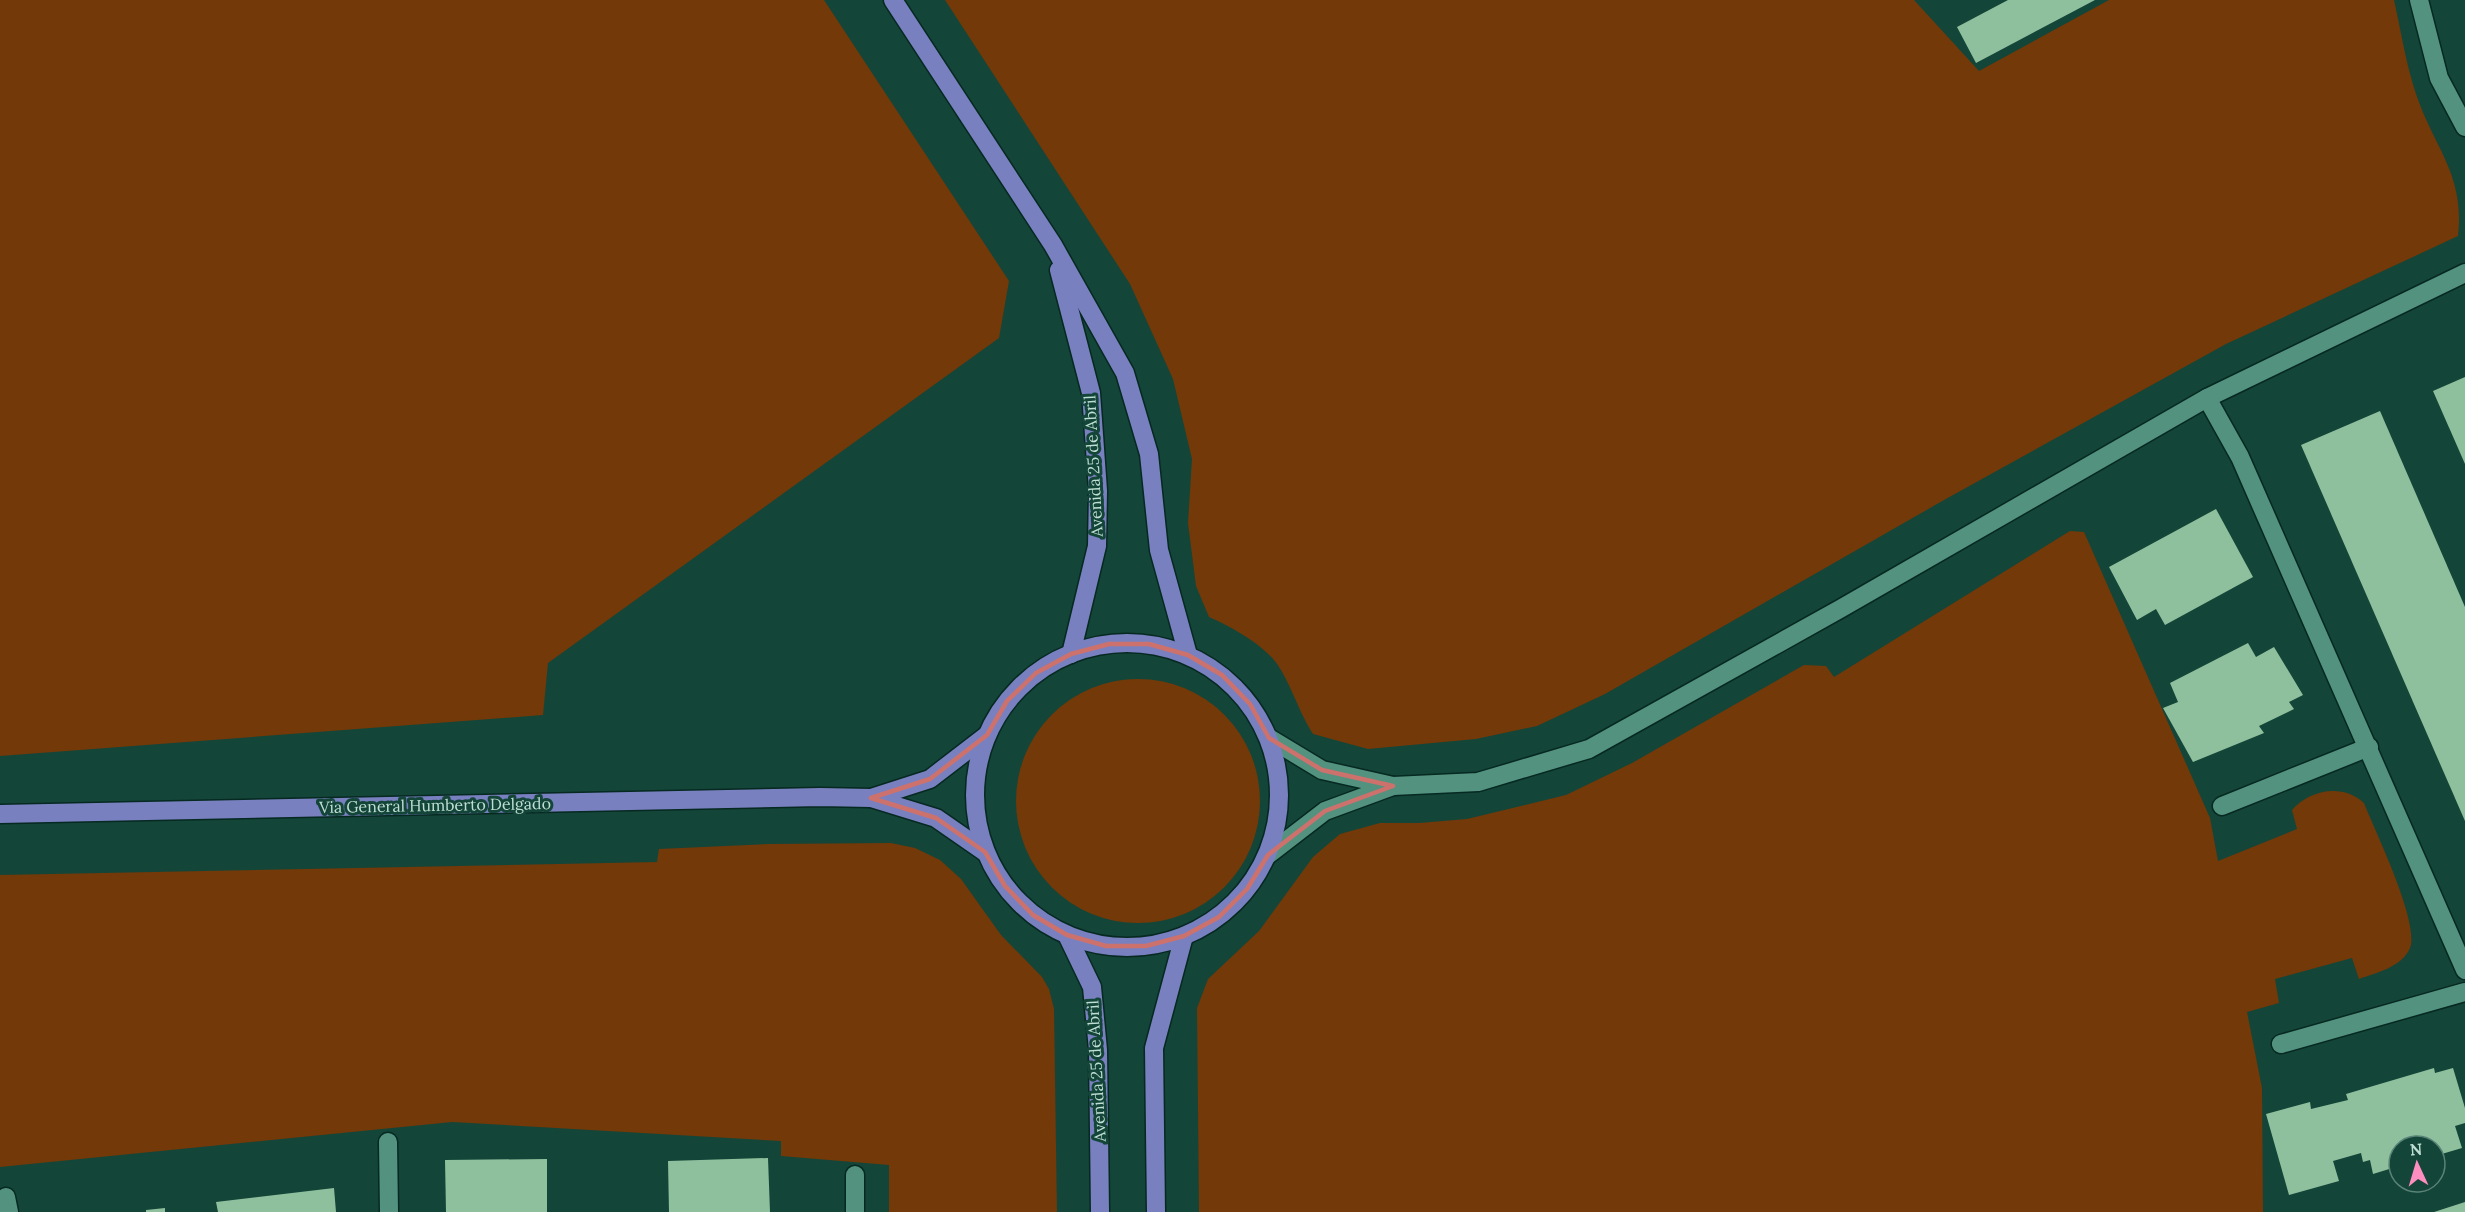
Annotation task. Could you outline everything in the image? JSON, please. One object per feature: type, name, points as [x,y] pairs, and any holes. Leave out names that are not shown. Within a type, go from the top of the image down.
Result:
[{"type":"main road","name":"Avenida 25 de Abril","points":[[893,0],[1053,244],[1125,374],[1149,454],[1160,550],[1188,655]]},
{"type":"main road","name":"Avenida 25 de Abril","points":[[1053,244],[1091,393],[1098,490],[1097,546],[1071,654]]},
{"type":"main road","points":[[1109,644],[1149,644],[1188,655],[1222,675],[1250,704],[1269,738],[1280,777],[1279,816],[1268,855],[1247,889],[1219,917],[1184,936],[1146,946],[1106,946],[1067,935],[1033,915],[1019,901],[1005,886],[985,852],[976,813],[976,773],[987,735],[1007,701],[1036,673],[1071,654],[1109,644]]},
{"type":"main road","name":"Via General Humberto Delgado","points":[[871,798],[930,779],[987,735]]},
{"type":"main road","name":"Via General Humberto Delgado","points":[[0,814],[820,797],[871,798],[936,818],[985,852]]},
{"type":"main road","name":"Avenida 25 de Abril","points":[[1067,935],[1092,987],[1098,1050],[1100,1212]]},
{"type":"main road","points":[[1156,1212],[1154,1048],[1184,936]]},
{"type":"street","points":[[2419,0],[2439,78],[2465,127]]},
{"type":"street","points":[[1269,738],[1322,770],[1393,786],[1478,782],[1589,749],[1840,609],[2206,398],[2465,273]]},
{"type":"street","points":[[2206,398],[2240,458],[2369,747],[2465,970]]},
{"type":"street","points":[[2222,806],[2369,747]]},
{"type":"street","points":[[1268,855],[1325,811],[1393,786]]},
{"type":"street","points":[[2281,1044],[2465,992]]},
{"type":"street","points":[[388,1142],[389,1212]]},
{"type":"street","points":[[855,1175],[855,1212]]},
{"type":"highlighted area","points":[[1109,644],[1149,644],[1188,655],[1222,675],[1250,704],[1269,738],[1322,770],[1393,786],[1325,811],[1268,855],[1247,889],[1219,917],[1184,936],[1146,946],[1106,946],[1067,935],[1033,915],[1005,886],[985,852],[936,818],[871,798],[930,779],[987,735],[1007,701],[1036,673],[1071,654]]},
{"type":"shaded area","points":[[0,0],[824,0],[1009,281],[999,338],[548,663],[543,715],[0,756]]},
{"type":"shaded area","points":[[945,0],[1914,0],[1979,71],[2109,0],[2394,0],[2416,94],[2453,178],[2459,214],[2458,236],[2226,344],[1944,500],[1605,694],[1537,726],[1476,739],[1368,749],[1313,734],[1285,677],[1274,660],[1261,647],[1209,617],[1196,586],[1188,523],[1192,459],[1173,379],[1130,284]]},
{"type":"shaded area","points":[[2070,531],[2084,532],[2210,818],[2218,861],[2297,829],[2292,810],[2308,798],[2326,792],[2346,793],[2364,803],[2395,877],[2409,919],[2410,948],[2395,965],[2359,979],[2352,958],[2275,979],[2279,1003],[2247,1012],[2262,1088],[2263,1212],[1199,1212],[1197,1008],[1208,979],[1259,931],[1313,857],[1340,834],[1380,823],[1467,819],[1566,795],[1632,763],[1804,665],[1826,666],[1834,677]]},
{"type":"shaded area","points":[[1126,679],[1150,679],[1174,684],[1196,693],[1225,714],[1240,733],[1251,754],[1258,777],[1260,801],[1258,825],[1251,848],[1240,869],[1225,888],[1196,909],[1174,918],[1150,923],[1126,923],[1102,918],[1080,909],[1060,896],[1043,879],[1030,859],[1021,837],[1016,813],[1016,789],[1021,765],[1030,743],[1043,723],[1060,706],[1080,693],[1102,684]]},
{"type":"shaded area","points":[[891,843],[915,848],[940,860],[961,879],[1001,935],[1042,977],[1049,989],[1054,1009],[1057,1212],[889,1212],[889,1165],[781,1156],[781,1141],[452,1122],[0,1167],[0,875],[657,862],[659,849],[769,844]]},
{"type":"building","points":[[2008,0],[2095,0],[1976,63],[1957,27]]},
{"type":"building","points":[[2465,377],[2465,464],[2433,391]]},
{"type":"building","points":[[2380,411],[2465,607],[2465,821],[2301,445]]},
{"type":"building","points":[[2216,509],[2253,577],[2165,625],[2156,609],[2137,620],[2109,567]]},
{"type":"building","points":[[2248,643],[2256,657],[2274,647],[2303,695],[2289,702],[2294,709],[2259,726],[2264,733],[2193,762],[2163,708],[2178,702],[2170,683]]},
{"type":"building","points":[[2434,1068],[2435,1073],[2453,1068],[2465,1108],[2465,1123],[2455,1126],[2462,1148],[2447,1152],[2447,1134],[2387,1134],[2387,1170],[2373,1174],[2370,1160],[2363,1162],[2361,1153],[2333,1161],[2339,1181],[2289,1195],[2266,1114],[2310,1102],[2311,1109],[2348,1100],[2346,1094]]},
{"type":"building","points":[[768,1158],[770,1212],[669,1212],[668,1161]]},
{"type":"building","points":[[547,1159],[547,1212],[446,1212],[445,1160]]},
{"type":"building","points":[[334,1188],[336,1212],[218,1212],[216,1202]]},
{"type":"building","points":[[2465,1202],[2465,1212],[2434,1212]]},
{"type":"building","points":[[165,1208],[165,1212],[146,1212],[146,1210]]}]
